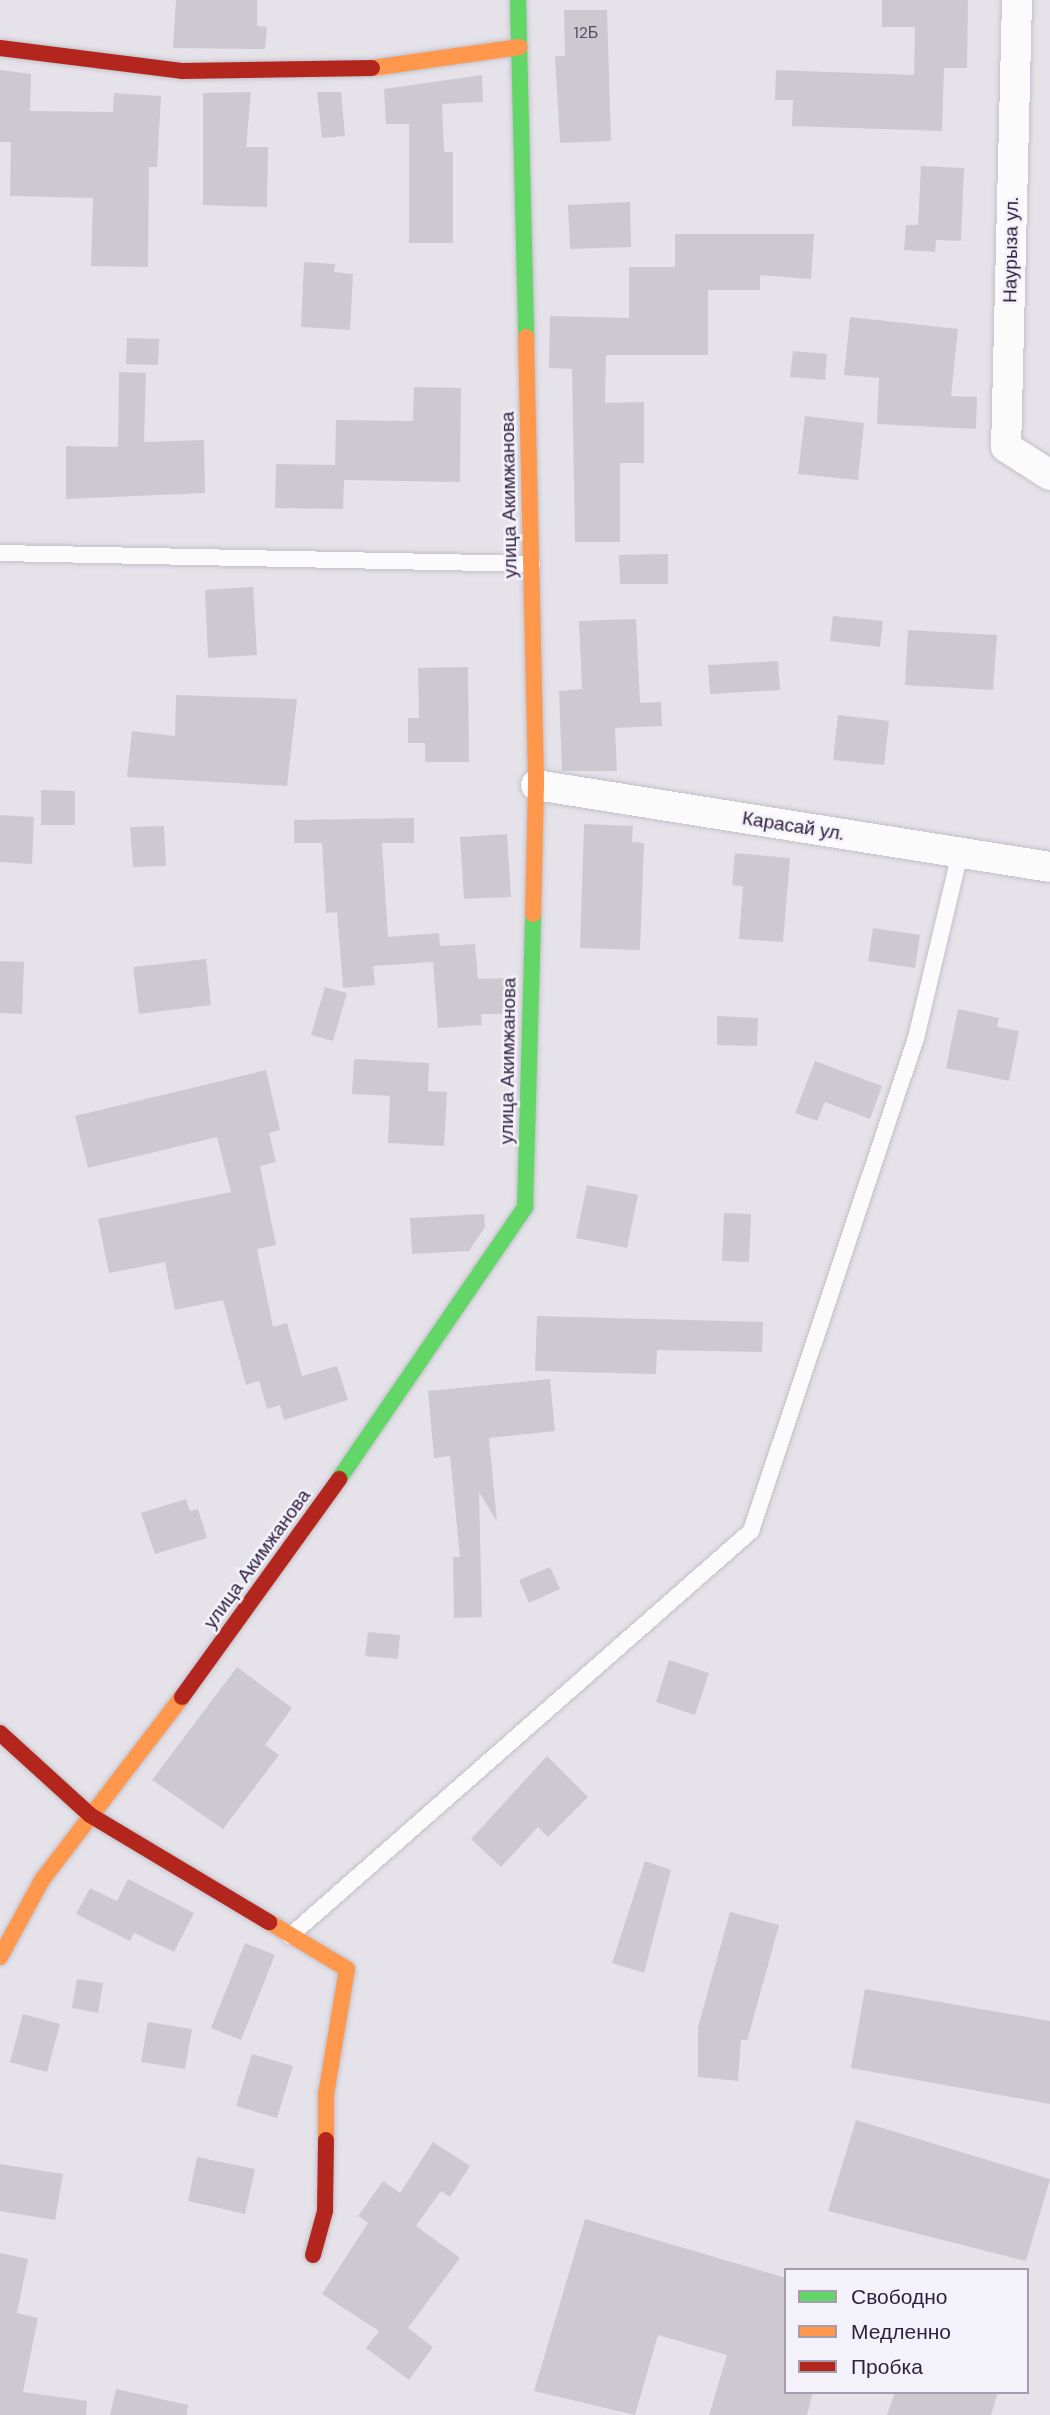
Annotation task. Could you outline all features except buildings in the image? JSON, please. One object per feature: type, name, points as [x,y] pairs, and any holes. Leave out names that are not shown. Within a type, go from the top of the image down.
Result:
[{"type":"street","name":"улица Акимжанова","points":[[0,1957],[42,1880],[258,1596],[525,1207],[536,785],[518,0]]},
{"type":"street","name":"Наурыза ул.","points":[[1017,0],[1006,447],[1050,475]]},
{"type":"street","points":[[0,48],[196,71],[360,70],[520,47]]},
{"type":"street","name":"Карасай ул.","points":[[536,785],[1050,867]]},
{"type":"street","points":[[0,1733],[90,1815],[346,1969],[327,2094],[325,2211],[313,2255]]},
{"type":"lane","points":[[0,553],[532,564]]},
{"type":"lane","points":[[290,1936],[751,1531],[916,1038],[960,853]]},
{"type":"traffic: fast","points":[[518,0],[526,337]]},
{"type":"traffic: fast","points":[[339,1479],[525,1207],[533,914]]},
{"type":"traffic: slow","points":[[372,68],[520,47]]},
{"type":"traffic: slow","points":[[526,337],[536,785],[533,914]]},
{"type":"traffic: slow","points":[[0,1957],[42,1880],[182,1697]]},
{"type":"traffic: slow","points":[[269,1922],[347,1969],[326,2094],[326,2140]]},
{"type":"traffic: jam","points":[[0,48],[182,71],[372,68]]},
{"type":"traffic: jam","points":[[182,1697],[339,1479]]},
{"type":"traffic: jam","points":[[0,1733],[90,1815],[269,1922]]},
{"type":"traffic: jam","points":[[313,2255],[325,2211],[326,2140]]}]
